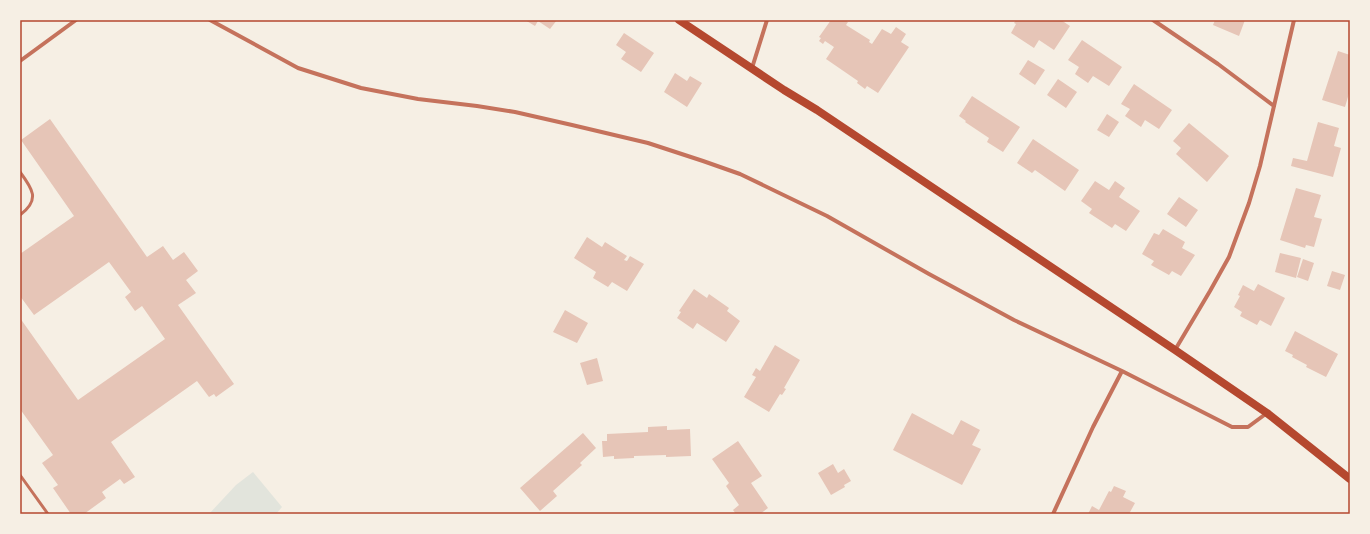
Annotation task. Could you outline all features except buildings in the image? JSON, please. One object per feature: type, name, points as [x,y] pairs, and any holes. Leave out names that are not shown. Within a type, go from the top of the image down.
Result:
[{"type":"main road","points":[[679,20],[817,110],[1267,413],[1350,480]]},
{"type":"street","points":[[20,61],[76,20]]},
{"type":"street","points":[[210,20],[298,68],[360,88],[418,99],[515,112],[572,124],[648,143],[740,174],[827,216],[1014,320],[1122,371],[1232,427],[1248,426],[1267,413]]},
{"type":"street","points":[[752,69],[767,20]]},
{"type":"street","points":[[1153,20],[1218,64],[1274,106]]},
{"type":"street","points":[[1175,350],[1228,257],[1249,203],[1260,166],[1294,20]]},
{"type":"street","points":[[1053,514],[1093,427],[1122,371]]},
{"type":"lane","points":[[20,172],[32,189],[32,203],[20,216]]},
{"type":"lane","points":[[20,475],[48,514]]},
{"type":"shaded area","points":[[253,472],[282,507],[276,514],[209,514],[236,485]]}]
